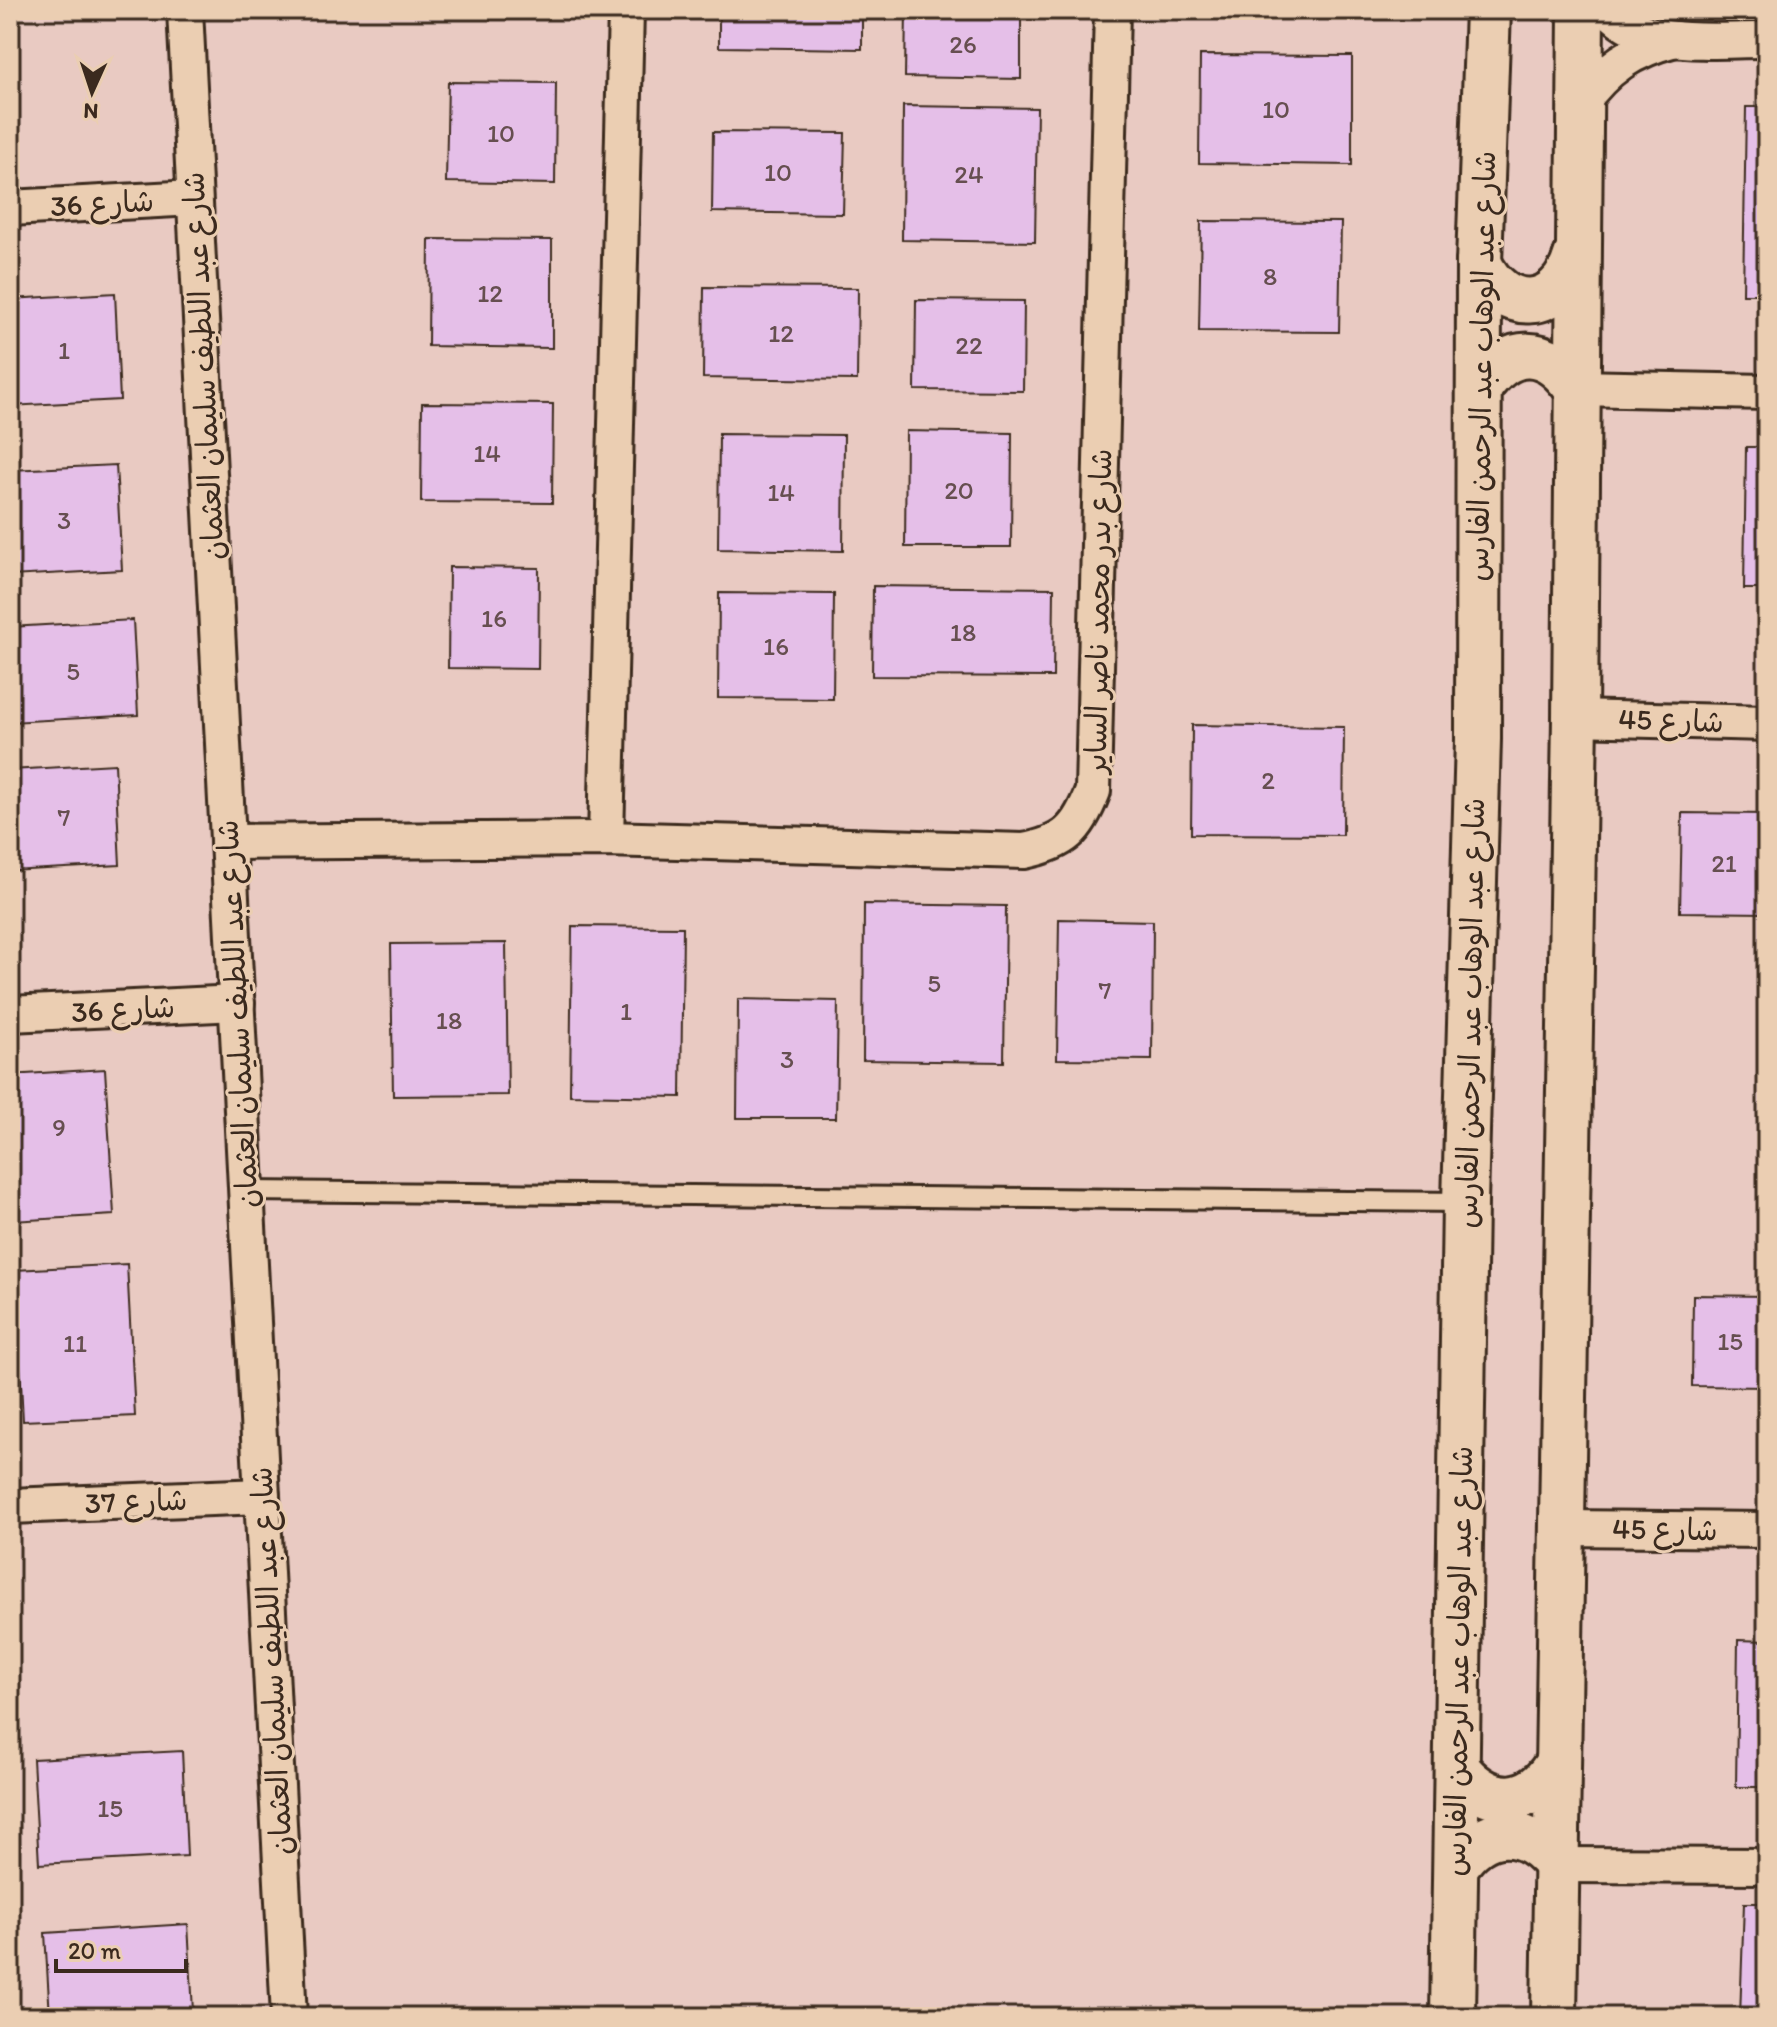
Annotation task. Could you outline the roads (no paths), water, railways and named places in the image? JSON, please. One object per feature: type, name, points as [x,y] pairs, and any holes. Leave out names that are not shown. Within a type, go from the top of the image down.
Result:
[{"type":"street","name":"شارع عبد اللطيف سليمان العثمان","points":[[185,10],[289,2017]]},
{"type":"street","points":[[606,839],[626,10]]},
{"type":"street","name":"شارع بدر محمد ناصر الساير","points":[[228,842],[606,839],[1024,851],[1048,846],[1082,820],[1093,791],[1112,10]]},
{"type":"street","name":"شارع عبد الوهاب عبد الرحمن الفارس","points":[[1453,2017],[1465,1202],[1478,739],[1479,263],[1488,10]]},
{"type":"street","points":[[1554,2017],[1575,718],[1576,256],[1581,10]]},
{"type":"street","points":[[1610,10],[1644,33],[1676,39],[1767,40]]},
{"type":"street","points":[[1580,104],[1598,80],[1620,60],[1646,46],[1676,39]]},
{"type":"street","name":"شارع 36","points":[[10,208],[194,198]]},
{"type":"street","points":[[1479,263],[1488,281],[1503,294],[1521,301],[1541,299],[1558,290],[1571,275],[1576,256]]},
{"type":"street","points":[[1480,387],[1494,368],[1516,356],[1540,356],[1562,368],[1576,388]]},
{"type":"street","points":[[1576,388],[1767,392]]},
{"type":"street","name":"شارع 45","points":[[1575,718],[1767,723]]},
{"type":"street","name":"شارع 36","points":[[10,1014],[237,1003]]},
{"type":"street","name":"شارع 37","points":[[10,1506],[262,1496]]},
{"type":"street","name":"شارع 45","points":[[1564,1528],[1767,1530]]},
{"type":"street","points":[[1457,1768],[1470,1785],[1489,1795],[1510,1799],[1531,1792],[1548,1780],[1558,1762]]},
{"type":"street","points":[[1456,1866],[1468,1849],[1485,1838],[1506,1834],[1527,1837],[1544,1848],[1557,1865]]},
{"type":"street","points":[[1557,1865],[1767,1866]]},
{"type":"lane","points":[[246,1191],[1465,1202]]}]
